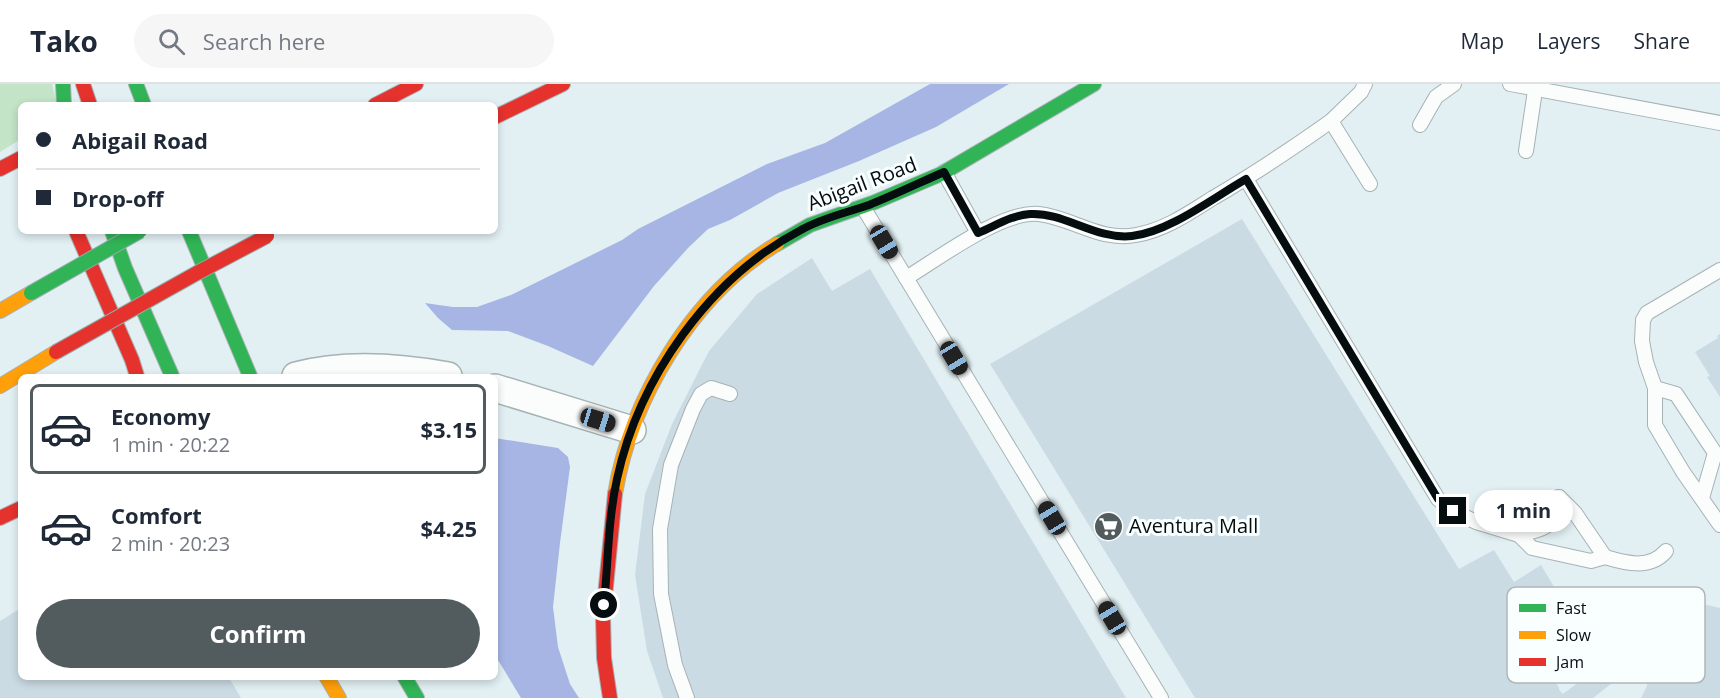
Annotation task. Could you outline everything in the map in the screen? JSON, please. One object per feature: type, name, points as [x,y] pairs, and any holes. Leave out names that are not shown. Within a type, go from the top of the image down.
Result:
[{"type":"main road","points":[[63,84],[64,102]]},
{"type":"main road","points":[[83,84],[89,102]]},
{"type":"main road","points":[[136,84],[143,102]]},
{"type":"main road","points":[[381,102],[416,84]]},
{"type":"main road","points":[[498,116],[563,84]]},
{"type":"main road","name":"Abigail Road","points":[[610,698],[604,666],[603,634],[608,549],[617,480],[640,408],[680,337],[727,283],[765,252],[794,234],[826,218],[885,199],[944,172],[1094,84]]},
{"type":"main road","points":[[0,169],[18,160]]},
{"type":"main road","points":[[77,234],[136,374]]},
{"type":"main road","points":[[113,234],[125,268],[171,374]]},
{"type":"main road","points":[[0,311],[135,234]]},
{"type":"main road","points":[[190,234],[249,374]]},
{"type":"main road","points":[[20,374],[269,234]]},
{"type":"main road","points":[[0,386],[18,375]]},
{"type":"main road","points":[[0,519],[18,509]]},
{"type":"main road","points":[[328,680],[339,698]]},
{"type":"main road","points":[[406,680],[417,698]]},
{"type":"street","points":[[306,374],[356,368],[408,370],[435,374]]},
{"type":"street","points":[[498,389],[632,430]]},
{"type":"lane","points":[[906,278],[978,233],[1028,214],[1040,214],[1100,234],[1119,237],[1141,234],[1167,225],[1246,179],[1331,121],[1354,99],[1365,84]]},
{"type":"lane","points":[[1420,125],[1436,97],[1454,84]]},
{"type":"lane","points":[[1510,84],[1720,123]]},
{"type":"lane","points":[[1526,152],[1536,87]]},
{"type":"lane","points":[[1331,121],[1370,184]]},
{"type":"lane","points":[[944,172],[978,233]]},
{"type":"lane","points":[[1246,179],[1442,504],[1487,527],[1519,536],[1532,548],[1591,561],[1605,557],[1639,564],[1657,559],[1666,551]]},
{"type":"lane","points":[[863,207],[1161,698]]},
{"type":"lane","points":[[1720,270],[1647,313],[1642,320],[1642,340],[1646,362],[1655,388],[1654,425],[1720,525]]},
{"type":"lane","points":[[687,698],[675,665],[661,594],[660,529],[671,465],[693,409],[701,394],[711,388],[730,394]]},
{"type":"lane","points":[[1655,388],[1676,394],[1715,453],[1702,498]]},
{"type":"lane","points":[[1519,536],[1542,528],[1554,520],[1558,512],[1559,497],[1575,513],[1605,557]]},
{"type":"green space","points":[[0,84],[52,84],[56,102],[18,102],[18,141],[0,152]]},
{"type":"water","points":[[930,84],[1009,84],[936,127],[778,193],[730,220],[708,229],[654,286],[593,366],[508,331],[452,330],[425,303],[453,307],[477,307],[511,295],[767,164],[825,143]]},
{"type":"water","points":[[498,438],[558,448],[568,457],[570,467],[553,607],[558,647],[570,684],[579,698],[521,698],[498,660]]},
{"type":"building","points":[[1242,219],[1459,569],[1494,550],[1514,582],[1541,565],[1554,587],[1507,587],[1507,683],[1557,683],[1563,694],[1578,683],[1612,683],[1593,698],[1195,698],[990,364]]},
{"type":"building","points":[[812,258],[832,291],[870,269],[1126,698],[663,698],[647,651],[635,575],[645,494],[672,424],[709,351],[757,294]]},
{"type":"building","points":[[1720,334],[1720,397],[1695,352],[1718,338]]},
{"type":"building","points":[[1705,604],[1720,608],[1720,698],[1641,698],[1647,683],[1705,683]]},
{"type":"building","points":[[18,610],[18,680],[230,680],[241,698],[0,698],[0,621]]},
{"type":"traffic: fast","points":[[63,84],[64,102]]},
{"type":"traffic: fast","points":[[136,84],[143,102]]},
{"type":"traffic: fast","points":[[777,244],[810,225],[875,202],[941,174],[1094,84]]},
{"type":"traffic: fast","points":[[113,234],[125,268],[171,374]]},
{"type":"traffic: fast","points":[[31,293],[135,234]]},
{"type":"traffic: fast","points":[[190,234],[249,374]]},
{"type":"traffic: fast","points":[[406,680],[417,698]]},
{"type":"traffic: slow","points":[[615,494],[635,421],[670,352],[718,291],[747,265],[777,244]]},
{"type":"traffic: slow","points":[[0,311],[31,293]]},
{"type":"traffic: slow","points":[[20,374],[56,352]]},
{"type":"traffic: slow","points":[[0,386],[18,375]]},
{"type":"traffic: slow","points":[[328,680],[339,698]]},
{"type":"traffic: jam","points":[[83,84],[89,102]]},
{"type":"traffic: jam","points":[[381,102],[416,84]]},
{"type":"traffic: jam","points":[[498,116],[563,84]]},
{"type":"traffic: jam","points":[[0,169],[18,160]]},
{"type":"traffic: jam","points":[[77,234],[136,374]]},
{"type":"traffic: jam","points":[[56,352],[267,236]]},
{"type":"traffic: jam","points":[[610,698],[604,658],[603,617],[615,494]]},
{"type":"traffic: jam","points":[[0,518],[18,509]]},
{"type":"place","name":"Aventura Mall","points":[[1108,526]]},
{"type":"route","points":[[604,605],[612,517],[617,480],[624,454],[640,408],[680,337],[727,283],[765,252],[787,238],[815,223],[885,199],[944,172],[978,233],[1016,217],[1040,214],[1100,234],[1119,237],[1133,236],[1167,225],[1246,179],[1438,499],[1453,511]]}]
